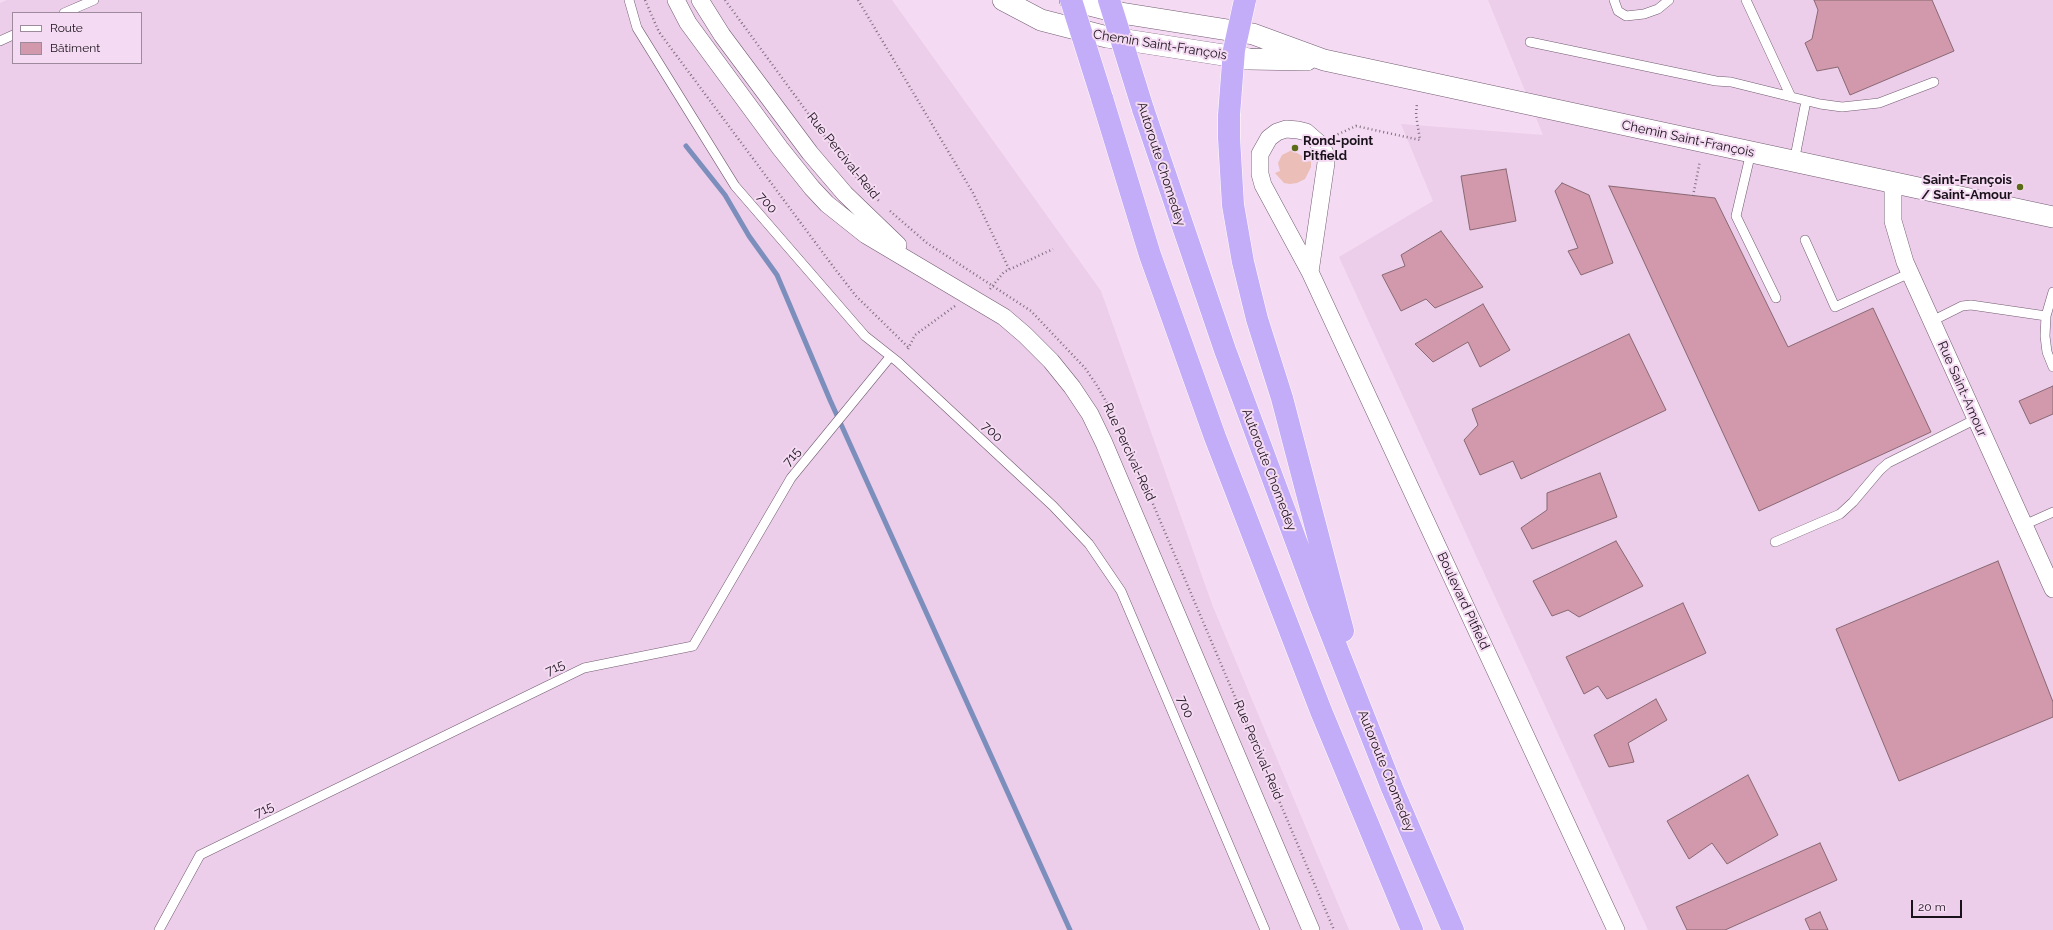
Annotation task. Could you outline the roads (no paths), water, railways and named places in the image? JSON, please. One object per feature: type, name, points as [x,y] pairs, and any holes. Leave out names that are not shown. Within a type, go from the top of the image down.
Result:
[{"type":"highway","points":[[1070,0],[1150,254],[1215,437],[1321,711],[1412,930]]},
{"type":"highway","name":"Autoroute Chomedey","points":[[1109,0],[1189,248],[1239,390],[1366,724],[1453,930]]},
{"type":"highway","points":[[1245,0],[1234,50],[1229,115],[1229,146],[1233,205],[1243,262],[1257,319],[1282,398],[1366,724]]},
{"type":"street","name":"Rue Percival-Reid","points":[[676,0],[688,23],[812,188],[843,218],[866,235],[981,303],[1014,325],[1051,361],[1072,387],[1097,427],[1311,930]]},
{"type":"street","name":"Rue Percival-Reid","points":[[700,0],[722,35],[825,172],[867,216],[925,269]]},
{"type":"street","name":"Chemin Saint-François","points":[[1003,0],[1041,20],[1107,37],[1249,59],[1324,60]]},
{"type":"street","name":"Chemin Saint-François","points":[[1070,0],[1121,13],[1254,34],[1324,60],[2053,217]]},
{"type":"street","name":"Boulevard Pitfield","points":[[1310,272],[1326,163],[1325,153],[1321,144],[1306,132],[1286,129],[1273,135],[1264,146],[1260,154],[1260,174],[1263,185],[1310,272],[1616,930]]},
{"type":"street","name":"Rue Saint-Amour","points":[[1893,183],[1893,221],[1898,242],[1910,273],[2024,526],[2052,584]]},
{"type":"lane","points":[[66,12],[94,0]]},
{"type":"lane","name":"700","points":[[629,0],[638,28],[736,186],[865,336],[894,360],[1054,506],[1089,544],[1121,591],[1265,930]]},
{"type":"lane","points":[[1614,0],[1618,11],[1626,16],[1651,12],[1658,9],[1669,0]]},
{"type":"lane","points":[[1746,0],[1791,97]]},
{"type":"lane","points":[[0,41],[12,35]]},
{"type":"lane","points":[[1530,42],[1716,81],[1731,82],[1791,97],[1842,107],[1860,106],[1893,98],[1934,82]]},
{"type":"lane","points":[[1794,162],[1806,100]]},
{"type":"lane","points":[[1751,152],[1736,216],[1776,298]]},
{"type":"lane","points":[[1805,240],[1835,307],[1910,273]]},
{"type":"lane","points":[[2053,292],[2046,316],[2045,336],[2047,352],[2053,367]]},
{"type":"lane","points":[[1932,321],[1962,306],[1971,305],[2046,316]]},
{"type":"lane","name":"715","points":[[159,930],[200,855],[584,668],[693,646],[791,478],[894,360]]},
{"type":"lane","points":[[1775,542],[1840,514],[1853,502],[1880,470],[1888,463],[1976,419]]},
{"type":"lane","points":[[2024,526],[2053,512]]},
{"type":"waterway","points":[[686,146],[725,195],[749,236],[777,275],[830,400],[1070,930]]},
{"type":"place","name":"Rond-point Pitfield","points":[[1295,148]]},
{"type":"place","name":"Saint-François / Saint-Amour","points":[[2020,187]]}]
